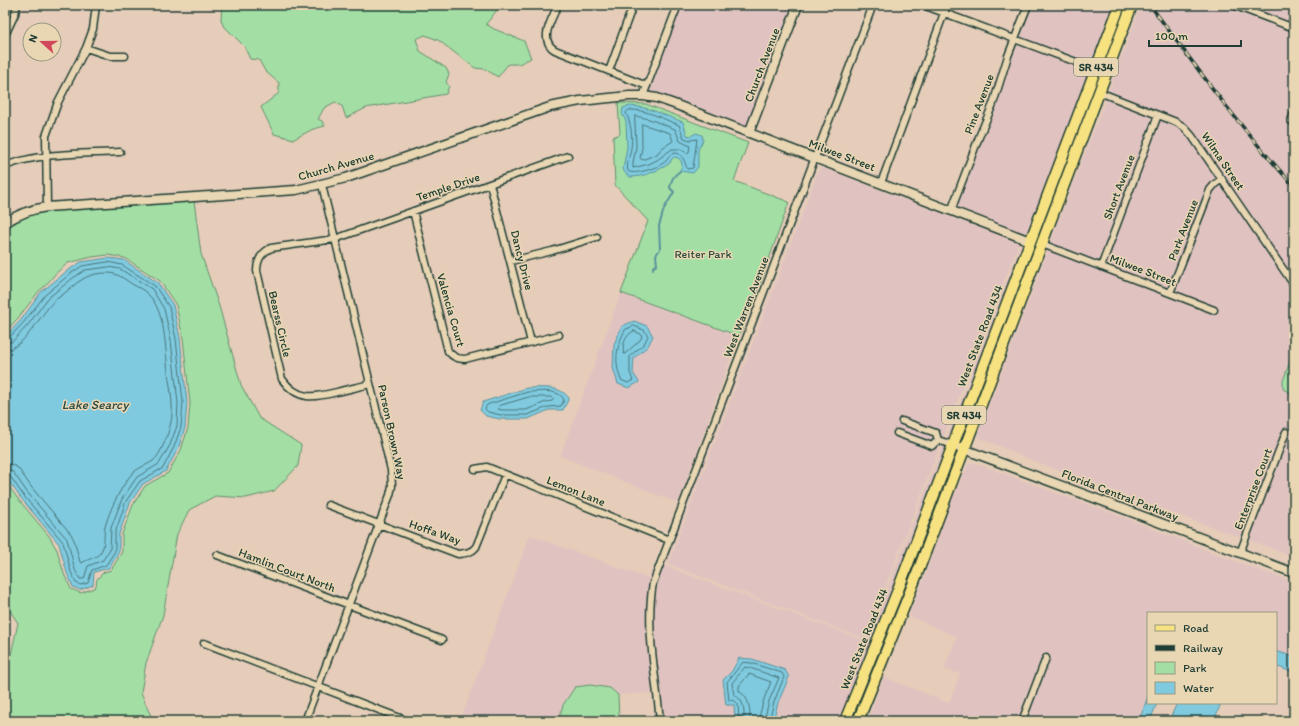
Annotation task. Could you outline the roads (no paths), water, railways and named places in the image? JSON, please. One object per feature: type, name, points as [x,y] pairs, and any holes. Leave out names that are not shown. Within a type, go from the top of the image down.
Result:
[{"type":"main road","name":"West State Road 434","points":[[846,720],[895,597],[1120,5]]},
{"type":"main road","name":"West State Road 434","points":[[858,721],[904,608],[1132,5]]},
{"type":"main road","points":[[1038,221],[1042,244]]},
{"type":"main road","points":[[1030,241],[1034,250],[1035,262]]},
{"type":"street","points":[[5,34],[15,14],[17,5]]},
{"type":"street","points":[[47,207],[46,136],[52,115],[86,48],[93,29],[96,5]]},
{"type":"street","points":[[558,5],[547,33],[547,42],[550,47],[647,86]]},
{"type":"street","points":[[609,71],[633,5]]},
{"type":"street","points":[[643,96],[678,5]]},
{"type":"street","name":"Church Avenue","points":[[749,133],[798,5]]},
{"type":"street","name":"West Warren Avenue","points":[[660,721],[650,619],[650,601],[653,583],[873,5]]},
{"type":"street","points":[[923,5],[1095,69]]},
{"type":"street","points":[[881,183],[947,5]]},
{"type":"street","name":"Pine Avenue","points":[[951,211],[997,92],[1006,61],[1028,5]]},
{"type":"street","points":[[1233,5],[1294,28]]},
{"type":"street","points":[[86,48],[110,56],[125,56]]},
{"type":"street","name":"Wilma Street","points":[[1099,92],[1176,122],[1184,127],[1222,179],[1294,285]]},
{"type":"street","name":"Church Avenue","points":[[5,223],[25,212],[47,207],[269,193],[322,185],[550,107],[580,101],[643,96]]},
{"type":"street","name":"Milwee Street","points":[[643,96],[657,98],[674,104],[1030,241]]},
{"type":"street","points":[[1291,121],[1294,113]]},
{"type":"street","name":"Short Avenue","points":[[1101,266],[1158,115]]},
{"type":"street","points":[[5,166],[16,162],[47,156],[120,152]]},
{"type":"street","name":"Temple Drive","points":[[335,239],[568,156]]},
{"type":"street","name":"Park Avenue","points":[[1170,293],[1210,190],[1222,179]]},
{"type":"street","name":"Dancy Drive","points":[[490,184],[531,342]]},
{"type":"street","name":"Parson Brown Way","points":[[305,721],[380,524],[390,495],[392,479],[322,185]]},
{"type":"street","name":"Valencia Court","points":[[413,211],[448,351],[453,356],[459,359],[465,358],[559,335]]},
{"type":"street","points":[[511,262],[597,237]]},
{"type":"street","name":"Bearss Circle","points":[[335,239],[271,248],[260,256],[257,263],[257,271],[282,379],[293,391],[310,397],[318,397],[370,384]]},
{"type":"street","name":"Milwee Street","points":[[1042,244],[1214,310]]},
{"type":"street","name":"Florida Central Parkway","points":[[902,421],[936,433],[938,440]]},
{"type":"street","name":"Enterprise Court","points":[[1240,553],[1286,432]]},
{"type":"street","name":"Florida Central Parkway","points":[[897,434],[932,446],[938,440]]},
{"type":"street","name":"Florida Central Parkway","points":[[938,440],[1294,573]]},
{"type":"street","name":"Lemon Lane","points":[[475,469],[487,467],[669,540]]},
{"type":"street","name":"Hoffa Way","points":[[380,524],[458,554],[466,554],[476,547],[505,474]]},
{"type":"street","points":[[328,505],[380,524]]},
{"type":"street","name":"Hamlin Court North","points":[[217,555],[442,640]]},
{"type":"street","points":[[204,643],[408,721]]},
{"type":"street","points":[[1022,721],[1046,658]]},
{"type":"water","points":[[629,106],[650,109],[683,122],[687,135],[691,136],[696,133],[702,135],[703,140],[698,150],[698,167],[693,173],[680,171],[682,165],[681,162],[679,159],[674,157],[670,163],[646,175],[630,177],[625,173],[623,169],[627,147],[626,121],[622,114],[623,108]]},
{"type":"water","name":"Lake Searcy","points":[[108,258],[124,260],[158,283],[173,305],[180,338],[187,402],[185,428],[178,449],[166,471],[143,484],[130,503],[119,534],[119,551],[109,568],[94,572],[93,585],[80,590],[73,587],[67,573],[59,544],[20,497],[5,476],[5,337],[21,320],[41,292],[67,271],[81,262]]},
{"type":"water","points":[[634,321],[647,326],[653,336],[648,346],[634,358],[633,373],[639,382],[629,388],[618,384],[613,368],[614,344],[622,326]]},
{"type":"water","points":[[527,388],[556,389],[569,398],[563,410],[549,410],[528,419],[500,419],[486,416],[480,410],[483,402]]},
{"type":"water","points":[[1277,651],[1294,657],[1294,673],[1277,666]]},
{"type":"water","points":[[739,658],[752,659],[785,670],[789,677],[778,703],[773,721],[735,721],[734,705],[726,705],[723,680],[732,671]]},
{"type":"water","points":[[1147,699],[1147,704],[1157,704],[1150,721],[1139,721]]},
{"type":"water","points":[[1177,704],[1221,704],[1214,721],[1169,721]]},
{"type":"waterway","points":[[653,269],[653,267],[657,265],[656,255],[660,249],[659,226],[664,209],[674,192],[670,188],[672,180],[680,171]]},
{"type":"railway","points":[[1150,5],[1237,120],[1294,186]]},
{"type":"park label","name":"Reiter Park","points":[[703,254]]}]
